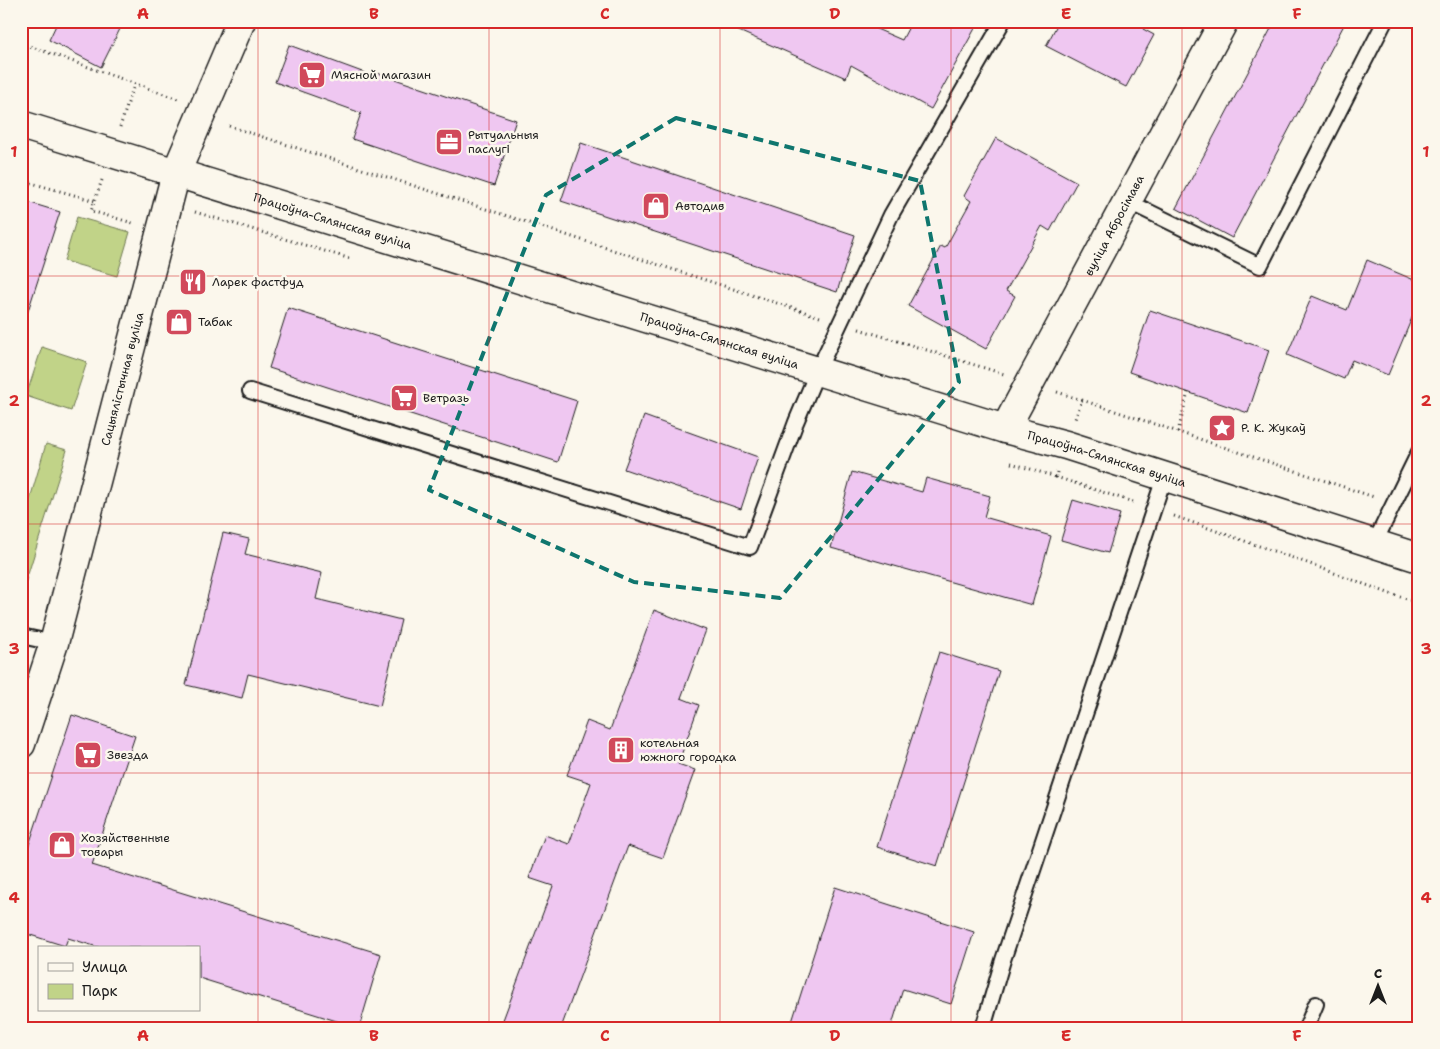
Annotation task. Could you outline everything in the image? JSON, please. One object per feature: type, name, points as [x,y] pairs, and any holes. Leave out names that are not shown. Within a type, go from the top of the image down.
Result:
[{"type":"main road","name":"Сацыялістычная вуліца","points":[[21,744],[54,643],[176,173],[241,21]]},
{"type":"main road","name":"вуліца Абросімава","points":[[1005,429],[1224,21]]},
{"type":"main road","name":"Працоўна-Сялянская вуліца","points":[[21,125],[1005,429],[1066,445],[1164,478],[1419,558]]},
{"type":"lane","points":[[250,391],[750,547],[796,422],[818,370],[891,215],[1003,21]]},
{"type":"lane","points":[[1127,202],[1260,266],[1385,21]]},
{"type":"lane","points":[[1374,544],[1419,452]]},
{"type":"lane","points":[[983,1028],[1003,960],[1164,478]]},
{"type":"lane","points":[[21,636],[54,643]]},
{"type":"lane","points":[[1306,1028],[1316,1004]]},
{"type":"path","points":[[21,43],[134,85],[204,108]]},
{"type":"path","points":[[21,180],[95,200]]},
{"type":"path","points":[[1178,432],[1188,392]]},
{"type":"path","points":[[1082,400],[1394,503]]},
{"type":"highlighted area","points":[[676,118],[920,181],[959,382],[780,598],[634,582],[429,490],[546,195]]},
{"type":"green space","points":[[77,217],[130,232],[117,276],[64,261]]},
{"type":"green space","points":[[42,347],[87,362],[71,411],[26,396]]},
{"type":"green space","points":[[46,444],[67,450],[23,590],[21,590],[21,530]]},
{"type":"building","points":[[58,21],[124,21],[101,67],[49,40]]},
{"type":"building","points":[[716,21],[858,21],[902,40],[912,21],[979,21],[931,109],[851,65],[846,78]]},
{"type":"building","points":[[1059,21],[1147,21],[1143,29],[1154,35],[1126,87],[1046,46]]},
{"type":"building","points":[[1275,21],[1346,21],[1232,238],[1176,208]]},
{"type":"building","points":[[289,45],[373,76],[374,72],[516,120],[494,186],[352,139],[361,113],[275,82]]},
{"type":"building","points":[[996,138],[1077,182],[1050,231],[1042,226],[1006,291],[1015,296],[986,349],[908,306],[941,246],[945,248],[971,201],[964,196]]},
{"type":"building","points":[[581,143],[855,235],[837,292],[561,201]]},
{"type":"building","points":[[21,200],[60,212],[26,317],[21,316]]},
{"type":"building","points":[[1367,260],[1419,282],[1419,301],[1388,375],[1352,360],[1344,379],[1287,355],[1312,296],[1347,310]]},
{"type":"building","points":[[288,308],[577,401],[558,462],[269,368]]},
{"type":"building","points":[[1150,310],[1269,350],[1248,413],[1129,372]]},
{"type":"building","points":[[644,416],[758,457],[741,509],[624,469]]},
{"type":"building","points":[[852,472],[922,492],[926,478],[990,496],[984,517],[1051,536],[1032,605],[831,548]]},
{"type":"building","points":[[1073,500],[1120,514],[1108,553],[1061,540]]},
{"type":"building","points":[[223,533],[249,539],[245,554],[322,573],[316,599],[401,620],[380,706],[248,674],[242,698],[186,685]]},
{"type":"building","name":"котельная южного городка","points":[[654,610],[706,630],[681,698],[699,705],[678,764],[695,770],[663,858],[628,846],[561,1028],[500,1028],[553,886],[529,878],[545,835],[569,844],[591,783],[567,775],[587,721],[610,730]]},
{"type":"building","points":[[939,652],[999,671],[937,866],[877,847]]},
{"type":"building","points":[[72,715],[135,736],[92,865],[381,954],[359,1028],[200,978],[200,946],[94,946],[68,938],[65,946],[21,932],[21,869]]},
{"type":"building","points":[[835,887],[974,932],[951,1004],[903,989],[891,1028],[790,1028]]},
{"type":"place","name":"Мясной магазин","points":[[312,75]]},
{"type":"place","name":"Рытуальныя паслугі","points":[[449,142]]},
{"type":"place","name":"Автодив","points":[[656,206]]},
{"type":"place","name":"Ларек фастфуд","points":[[193,282]]},
{"type":"place","name":"Табак","points":[[179,322]]},
{"type":"place","name":"Ветразь","points":[[404,398]]},
{"type":"place","name":"Р. К. Жукаў","points":[[1222,428]]},
{"type":"place","name":"котельная южного городка","points":[[621,750]]},
{"type":"place","name":"Звезда","points":[[88,755]]},
{"type":"place","name":"Хозяйственные товары","points":[[62,845]]}]
